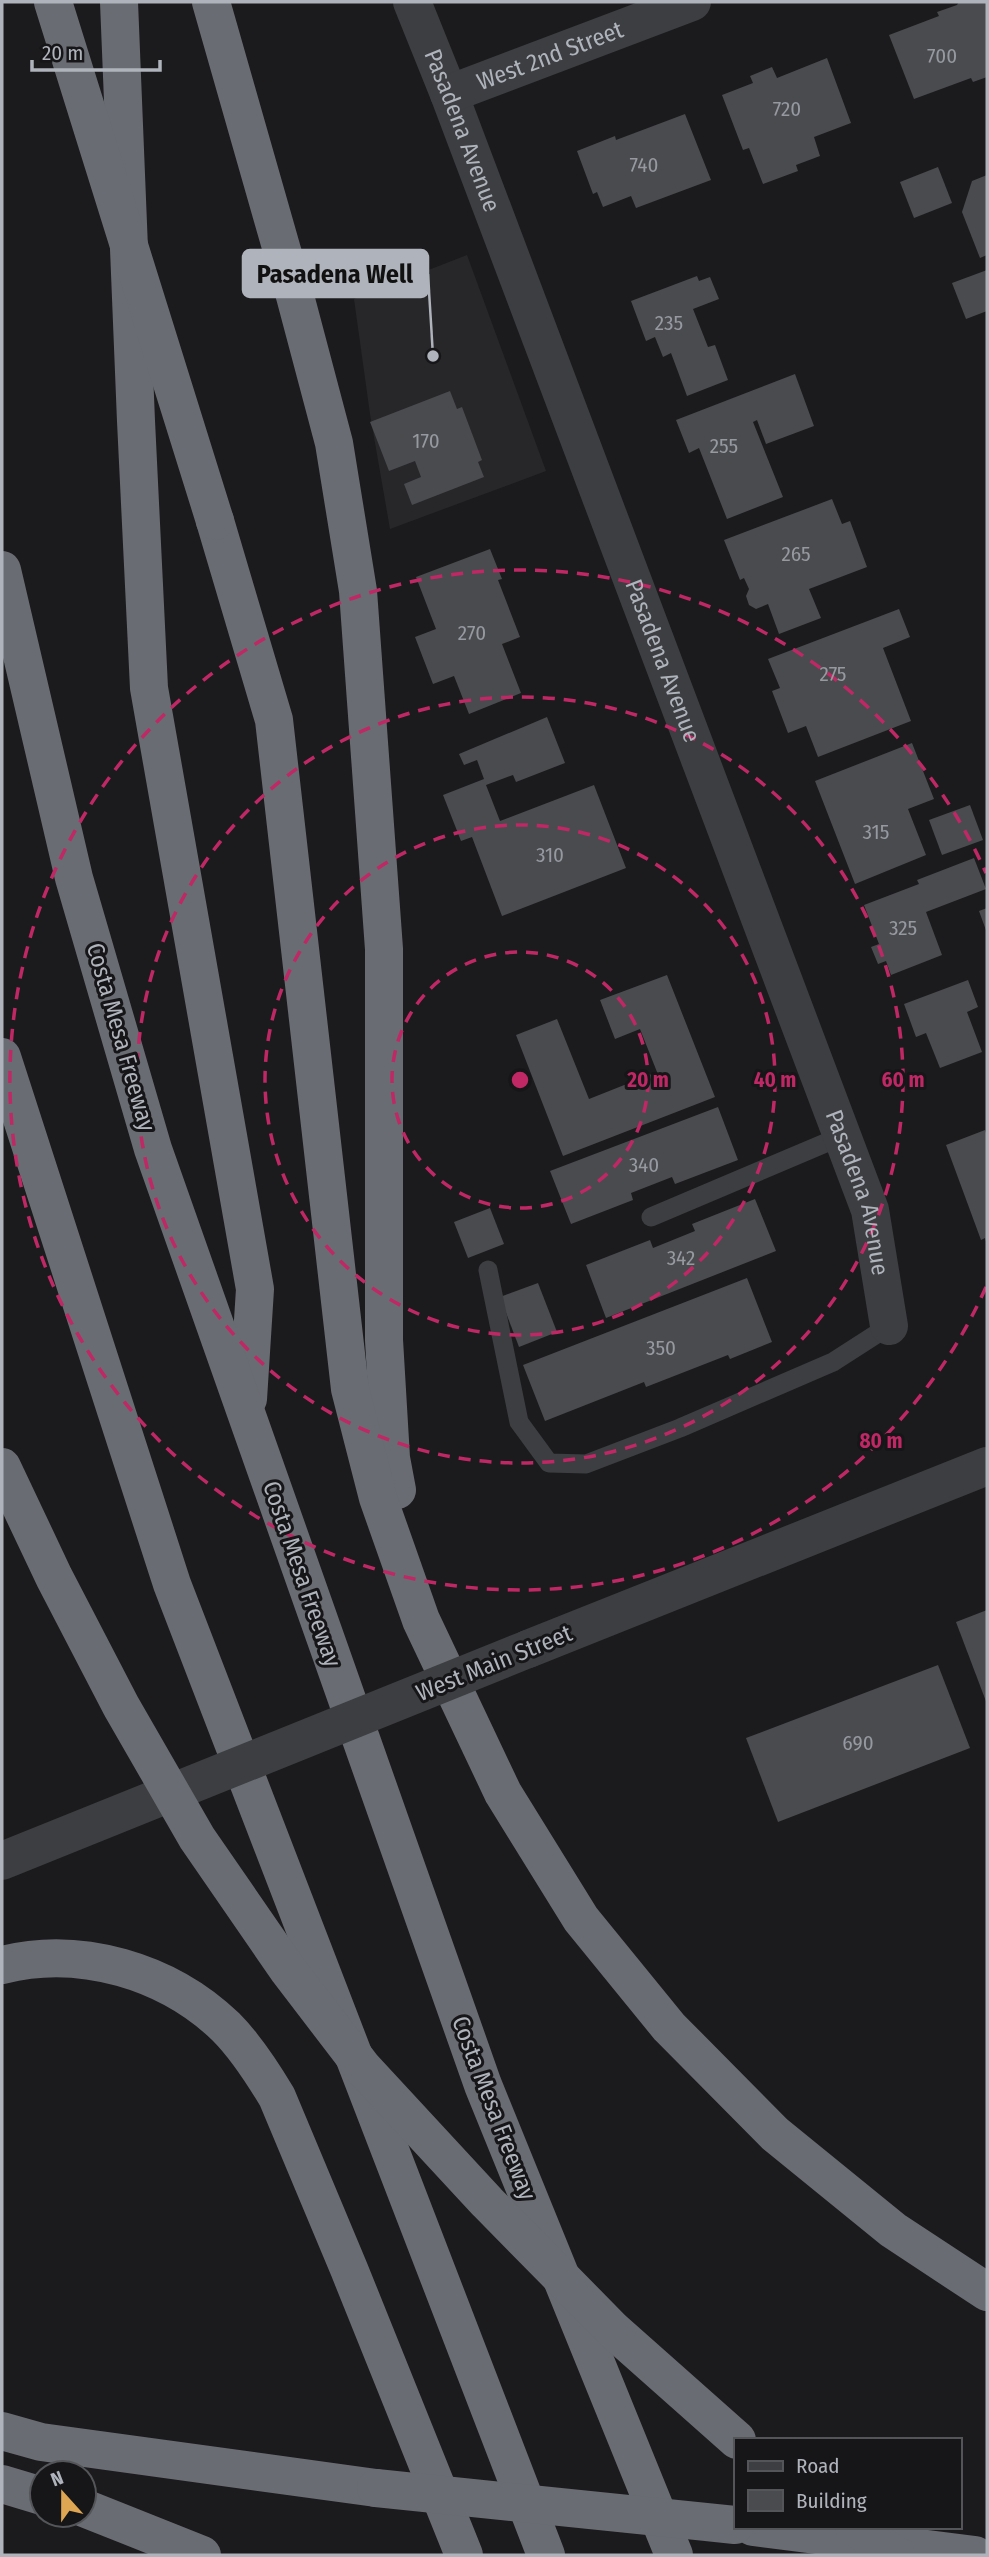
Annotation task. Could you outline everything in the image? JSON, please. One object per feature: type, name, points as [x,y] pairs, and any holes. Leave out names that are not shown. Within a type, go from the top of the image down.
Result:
[{"type":"highway","points":[[54,2],[274,720],[350,1390],[378,1498],[421,1620],[510,1804],[581,1919],[670,2027],[775,2134],[893,2230],[987,2292]]},
{"type":"highway","points":[[119,2],[149,688],[255,1289],[247,1418]]},
{"type":"highway","points":[[211,2],[334,443],[358,591],[384,949],[384,1340],[391,1458],[421,1620]]},
{"type":"highway","name":"Costa Mesa Freeway","points":[[2,570],[78,891],[153,1149],[483,2085],[674,2555]]},
{"type":"highway","points":[[2,1057],[172,1584],[545,2555]]},
{"type":"highway","points":[[2,1467],[54,1577],[128,1718],[197,1838],[288,1969],[363,2068],[486,2202],[613,2330],[735,2438]]},
{"type":"highway","points":[[2,1965],[35,1960],[83,1959],[116,1965],[150,1978],[176,1990],[212,2015],[228,2029],[261,2070],[276,2097],[344,2257],[464,2555]]},
{"type":"highway","points":[[2,2431],[41,2442],[376,2488],[734,2525]]},
{"type":"highway","points":[[2,2484],[28,2492]]},
{"type":"highway","points":[[98,2514],[202,2555]]},
{"type":"highway","points":[[772,2529],[975,2555]]},
{"type":"highway","points":[[857,2529],[896,2555]]},
{"type":"street","name":"Pasadena Avenue","points":[[412,2],[870,1210],[889,1326]]},
{"type":"street","name":"West 2nd Street","points":[[449,94],[692,2]]},
{"type":"street","name":"West Main Street","points":[[2,1861],[987,1466]]},
{"type":"lane","points":[[650,1217],[842,1136]]},
{"type":"lane","points":[[488,1270],[519,1422],[549,1463],[586,1464],[680,1428],[833,1362],[889,1326]]},
{"type":"shaded area","points":[[467,255],[546,471],[390,529],[354,299]]},
{"type":"building","points":[[959,2],[987,2],[987,77],[973,82],[971,78],[914,99],[889,35],[939,16],[937,12]]},
{"type":"building","points":[[827,58],[851,123],[814,137],[820,156],[796,165],[798,171],[763,184],[749,148],[743,150],[722,95],[753,83],[750,76],[772,67],[777,78]]},
{"type":"building","points":[[685,114],[711,180],[636,208],[631,196],[603,207],[597,192],[593,194],[577,151],[615,136],[616,140]]},
{"type":"building","points":[[938,167],[952,203],[914,218],[900,182]]},
{"type":"building","points":[[987,175],[987,255],[980,258],[962,212],[972,181]]},
{"type":"building","points":[[987,270],[987,311],[966,319],[952,283]]},
{"type":"building","points":[[697,276],[699,281],[710,277],[719,299],[693,309],[708,347],[715,345],[728,380],[687,396],[671,353],[663,357],[655,337],[646,341],[631,301]]},
{"type":"building","points":[[795,374],[814,426],[766,444],[757,420],[753,422],[783,497],[727,519],[699,448],[689,453],[676,420]]},
{"type":"building","points":[[450,391],[457,409],[462,407],[482,460],[478,462],[484,477],[412,505],[404,484],[421,477],[415,461],[389,471],[370,422]]},
{"type":"building","points":[[832,499],[842,524],[850,521],[867,567],[809,589],[821,618],[779,634],[768,604],[756,609],[749,605],[746,596],[749,589],[744,578],[740,580],[724,540]]},
{"type":"building","points":[[490,549],[502,579],[498,580],[520,637],[502,644],[521,693],[469,714],[454,676],[433,684],[415,637],[436,629],[416,577]]},
{"type":"building","points":[[899,609],[910,637],[883,648],[911,721],[818,757],[806,726],[788,733],[772,691],[780,688],[768,659]]},
{"type":"building","points":[[547,717],[565,763],[516,782],[513,775],[486,785],[500,821],[594,785],[626,868],[502,916],[472,837],[461,841],[443,795],[484,779],[477,760],[464,765],[459,754]]},
{"type":"building","points":[[912,743],[934,799],[908,809],[926,855],[855,884],[815,781]]},
{"type":"building","points":[[970,805],[983,840],[942,855],[929,820]]},
{"type":"building","points":[[974,858],[986,889],[926,912],[942,955],[891,975],[886,961],[878,964],[871,947],[879,944],[864,905],[919,884],[917,880]]},
{"type":"building","points":[[987,908],[987,933],[979,911]]},
{"type":"building","points":[[667,975],[715,1097],[563,1156],[516,1035],[557,1019],[589,1099],[657,1072],[640,1029],[615,1039],[600,1000]]},
{"type":"building","points":[[968,980],[978,1007],[967,1012],[982,1052],[940,1068],[926,1033],[916,1037],[904,1004]]},
{"type":"building","points":[[718,1107],[738,1160],[675,1184],[672,1177],[631,1193],[633,1200],[571,1224],[550,1171]]},
{"type":"building","points":[[985,1130],[987,1245],[985,1238],[981,1240],[946,1145]]},
{"type":"building","points":[[755,1199],[776,1251],[606,1318],[586,1265],[650,1240],[653,1248],[695,1231],[692,1224]]},
{"type":"building","points":[[490,1208],[504,1244],[468,1258],[454,1222]]},
{"type":"building","points":[[747,1278],[772,1342],[730,1359],[728,1355],[646,1387],[644,1382],[545,1421],[523,1365]]},
{"type":"building","points":[[538,1283],[557,1332],[519,1347],[500,1297]]},
{"type":"building","points":[[987,1610],[987,1704],[956,1622]]},
{"type":"building","points":[[938,1665],[970,1748],[778,1822],[746,1738]]},
{"type":"place","name":"Pasadena Well","points":[[433,356]]}]
